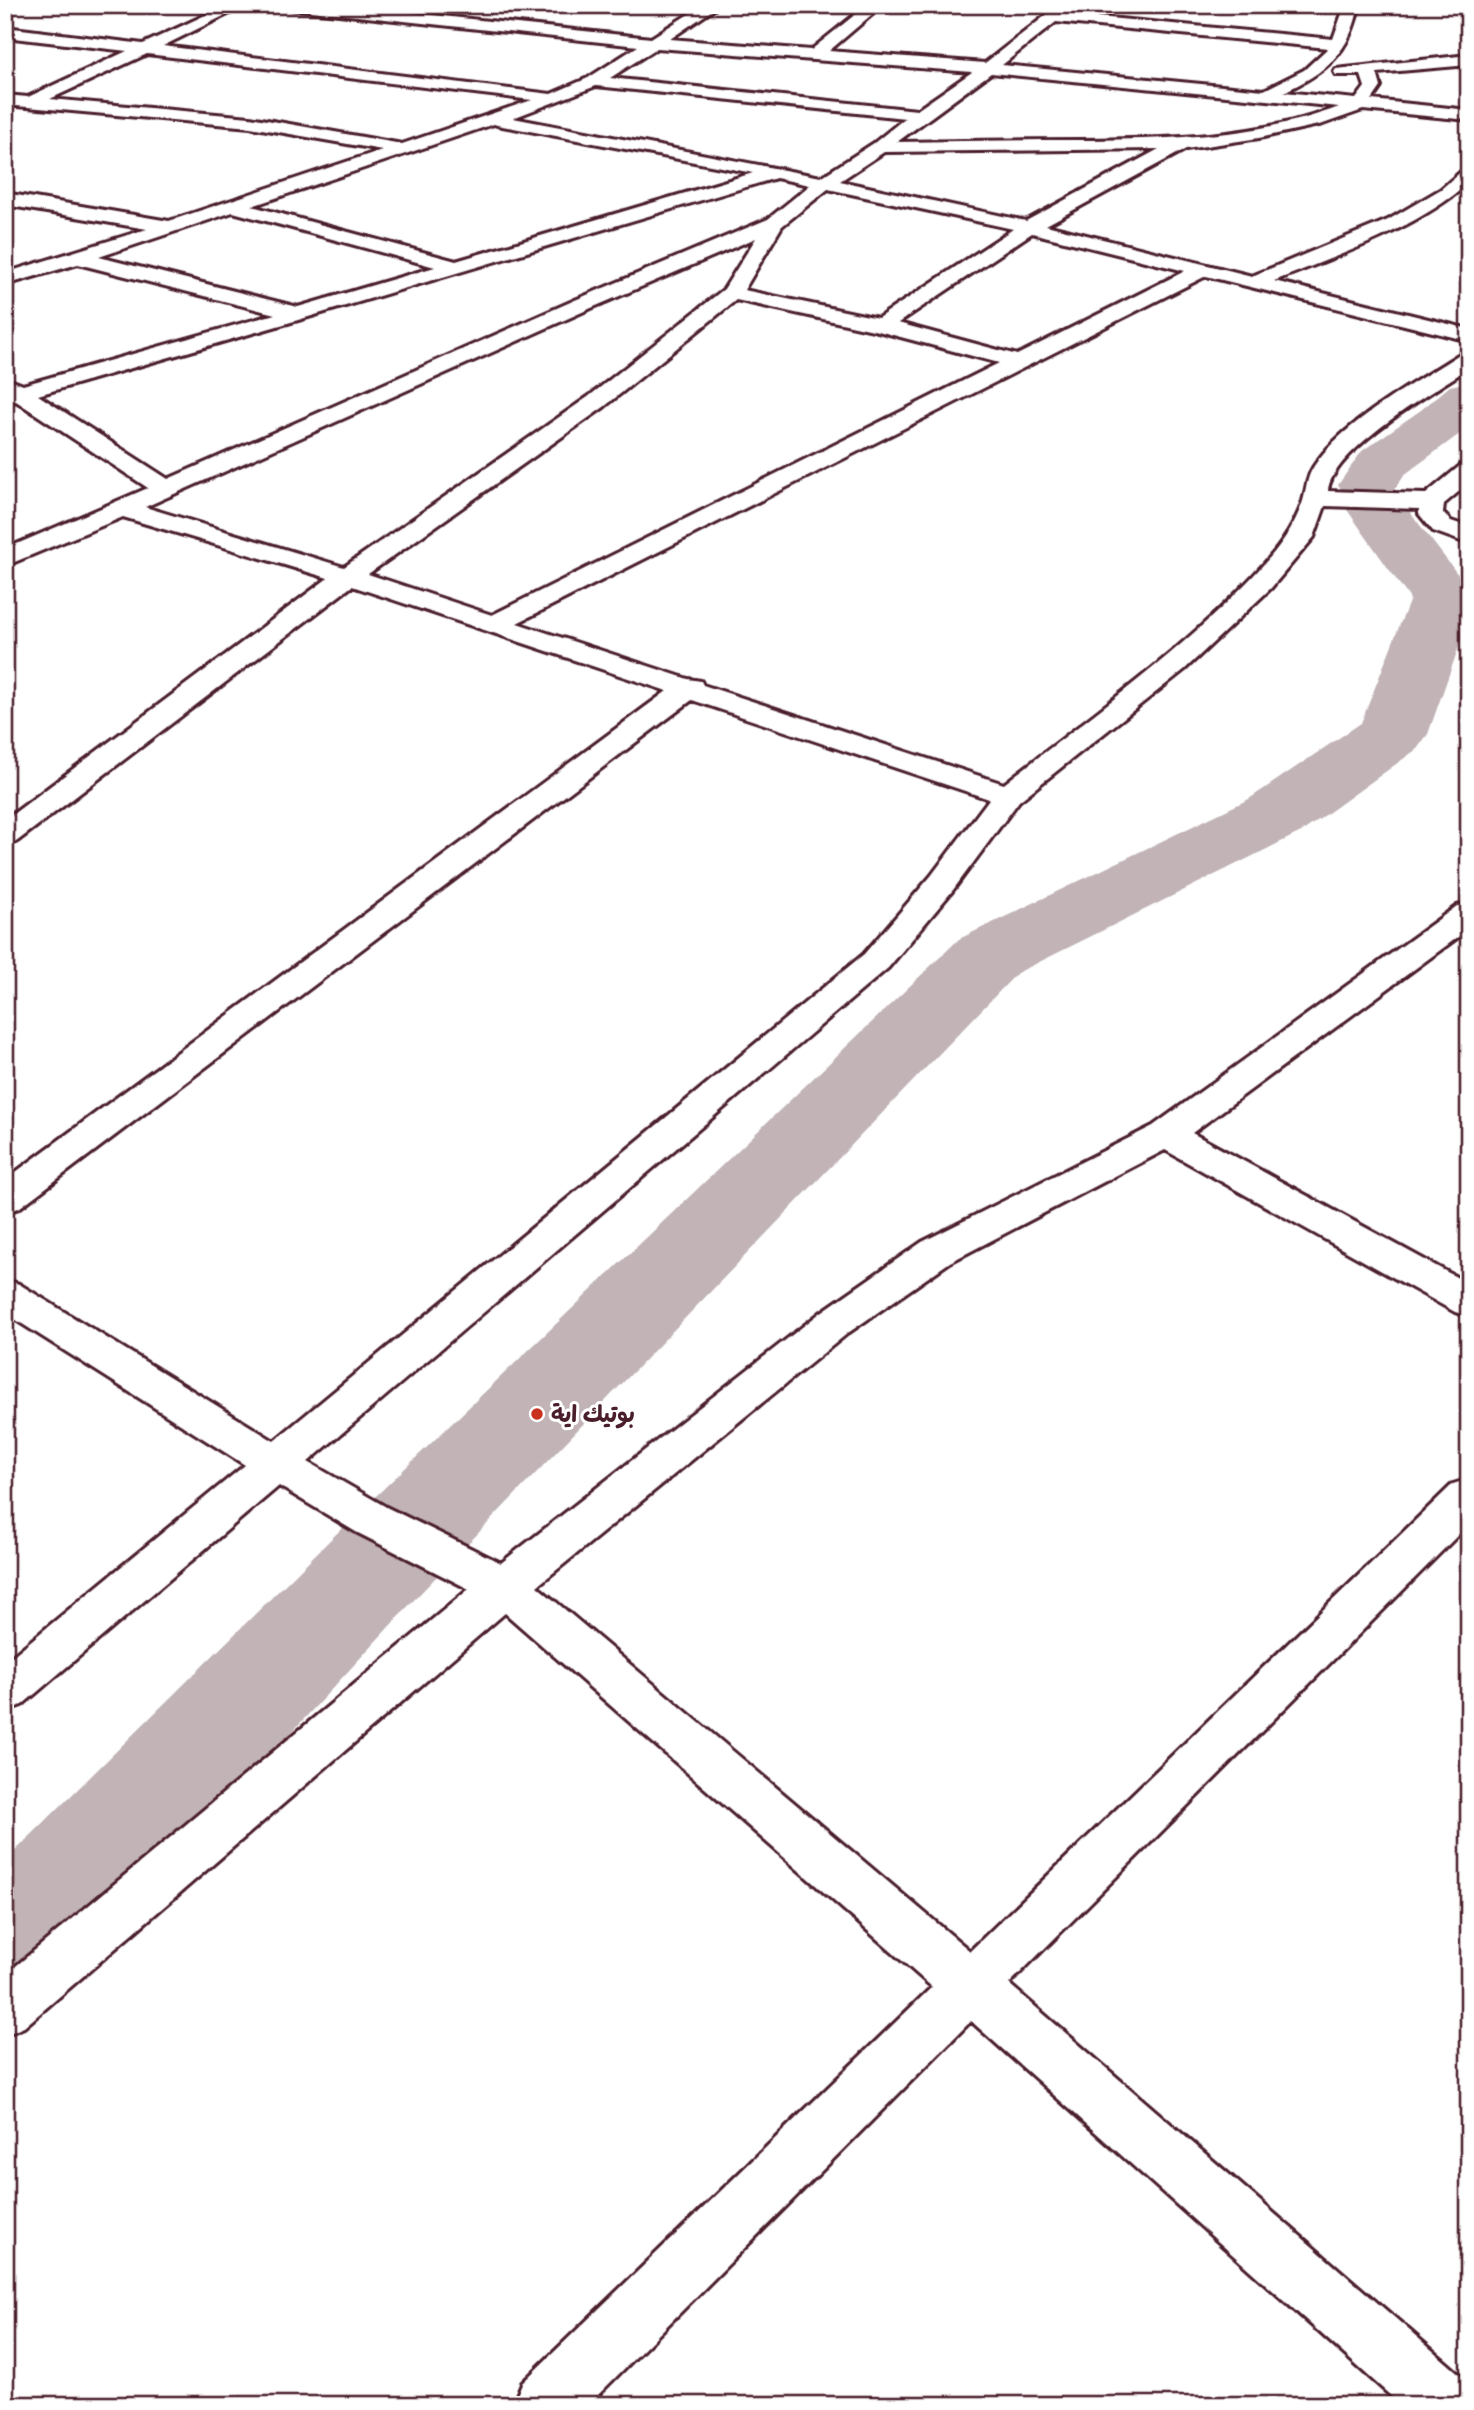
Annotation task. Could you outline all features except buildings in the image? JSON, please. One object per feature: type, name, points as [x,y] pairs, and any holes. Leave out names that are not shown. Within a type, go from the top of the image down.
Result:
[{"type":"street","points":[[31,102],[239,5]]},
{"type":"street","points":[[292,5],[655,43],[988,68],[1469,114]]},
{"type":"street","points":[[5,279],[78,258],[555,98],[594,81],[713,5]]},
{"type":"street","points":[[816,54],[876,5]]},
{"type":"street","points":[[1204,139],[1247,114],[1270,93],[1304,77],[1327,59],[1339,44],[1352,5]]},
{"type":"street","points":[[495,27],[523,10]]},
{"type":"street","points":[[5,558],[168,490],[613,289],[775,223],[825,182],[880,147],[1062,11],[1339,44]]},
{"type":"street","points":[[5,32],[555,98]]},
{"type":"street","points":[[1304,77],[1469,60]]},
{"type":"street","points":[[880,147],[1183,144],[1259,133],[1306,124],[1360,105],[1373,87],[1367,69]]},
{"type":"street","points":[[594,81],[920,115]]},
{"type":"street","points":[[5,100],[250,122],[403,149]]},
{"type":"street","points":[[495,120],[825,182],[1029,227],[1469,335]]},
{"type":"street","points":[[881,325],[1029,227],[1183,144]]},
{"type":"street","points":[[10,391],[298,314],[775,172]]},
{"type":"street","points":[[1251,283],[1416,214],[1446,195],[1469,174]]},
{"type":"street","points":[[5,199],[169,226]]},
{"type":"street","points":[[232,206],[457,267]]},
{"type":"street","points":[[5,835],[348,576],[596,402],[732,293],[775,223]]},
{"type":"street","points":[[78,258],[298,314]]},
{"type":"street","points":[[494,624],[1200,271]]},
{"type":"street","points":[[732,293],[881,325],[1018,362]]},
{"type":"street","points":[[5,1691],[876,961],[942,883],[1008,795],[1174,664],[1262,582],[1301,537],[1316,498],[1317,481],[1322,472],[1362,431],[1469,358]]},
{"type":"street","points":[[10,391],[168,490]]},
{"type":"street","points":[[1316,498],[1432,502],[1469,470]]},
{"type":"street","points":[[1432,502],[1431,514],[1442,526],[1469,536]]},
{"type":"street","points":[[124,509],[348,576],[691,687],[1008,795]]},
{"type":"street","points":[[5,1199],[691,687]]},
{"type":"street","points":[[5,2009],[505,1586],[834,1323],[936,1252],[1166,1134],[1469,914]]},
{"type":"street","points":[[1166,1134],[1469,1302]]},
{"type":"street","points":[[5,1294],[277,1465],[372,1520],[505,1586],[971,1986],[1448,2405]]},
{"type":"street","points":[[544,2405],[1469,1496]]},
{"type":"waterway","points":[[1368,485],[1383,463],[1441,422],[1469,398]]},
{"type":"waterway","points":[[5,1950],[372,1570],[988,956],[1276,815],[1392,734],[1443,599],[1375,507]]},
{"type":"place","name":"بوتيك اية","points":[[537,1414]]}]
